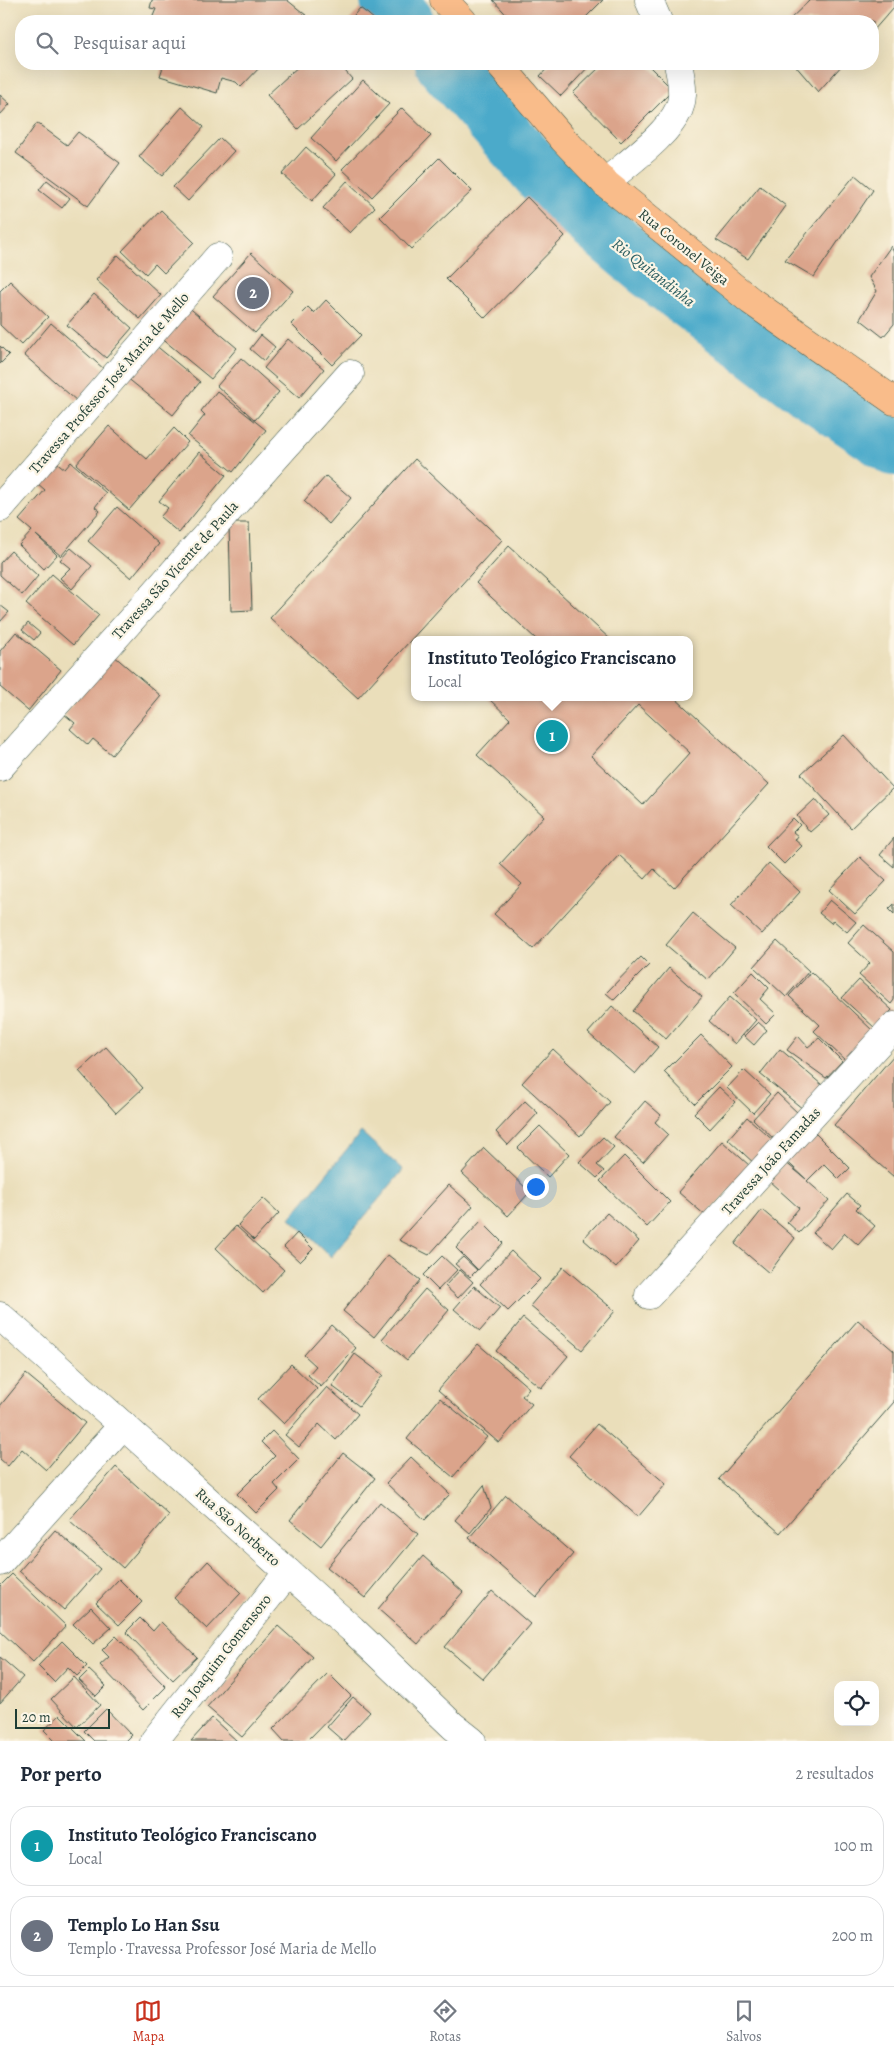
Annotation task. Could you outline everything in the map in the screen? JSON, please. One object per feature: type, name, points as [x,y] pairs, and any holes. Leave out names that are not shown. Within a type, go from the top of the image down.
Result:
[{"type":"main road","points":[[444,0],[457,15]]},
{"type":"main road","name":"Rua Coronel Veiga","points":[[504,70],[563,139],[605,183],[750,301],[894,401]]},
{"type":"street","points":[[649,0],[655,15]]},
{"type":"street","points":[[605,183],[664,131],[679,109],[683,85],[679,70]]},
{"type":"street","name":"Travessa Professor José Maria de Mello","points":[[0,508],[218,257]]},
{"type":"street","name":"Travessa São Vicente de Paula","points":[[0,766],[350,374]]},
{"type":"street","name":"Travessa João Famadas","points":[[649,1295],[894,1026]]},
{"type":"street","name":"Rua São Norberto","points":[[0,1316],[288,1572],[453,1726],[472,1741]]},
{"type":"street","points":[[0,1562],[123,1425]]},
{"type":"street","name":"Rua Joaquim Gomensoro","points":[[154,1741],[288,1572]]},
{"type":"water","points":[[361,1132],[403,1170],[331,1257],[290,1218]]},
{"type":"building","points":[[152,0],[287,0],[306,15],[154,15],[156,9],[150,8]]},
{"type":"building","points":[[493,0],[603,0],[588,15],[507,15]]},
{"type":"building","points":[[810,0],[894,0],[894,7],[879,24],[879,15],[794,15]]},
{"type":"building","points":[[360,8],[369,15],[354,15]]},
{"type":"building","points":[[162,70],[257,70],[241,87],[236,82],[221,78],[217,93],[160,76]]},
{"type":"building","points":[[294,70],[344,70],[352,79],[298,129],[267,95]]},
{"type":"building","points":[[546,70],[585,70],[561,96],[540,76]]},
{"type":"building","points":[[597,70],[653,70],[673,90],[621,142],[573,93]]},
{"type":"building","points":[[799,70],[838,70],[818,92]]},
{"type":"building","points":[[363,80],[389,104],[336,161],[311,138]]},
{"type":"building","points":[[0,95],[10,104],[0,115]]},
{"type":"building","points":[[182,107],[204,127],[162,176],[139,157]]},
{"type":"building","points":[[402,108],[431,136],[372,197],[342,169]]},
{"type":"building","points":[[37,123],[67,145],[78,132],[120,163],[88,206],[16,153]]},
{"type":"building","points":[[220,138],[234,151],[188,201],[173,187]]},
{"type":"building","points":[[306,147],[336,174],[312,201],[282,174]]},
{"type":"building","points":[[439,158],[472,191],[411,249],[380,217]]},
{"type":"building","points":[[855,175],[873,190],[814,277],[785,260]]},
{"type":"building","points":[[47,180],[70,198],[62,208],[39,190]]},
{"type":"building","points":[[347,181],[375,207],[350,233],[323,208]]},
{"type":"building","points":[[760,186],[786,206],[748,259],[716,240]]},
{"type":"building","points":[[527,197],[565,236],[485,318],[446,279]]},
{"type":"building","points":[[161,210],[194,242],[164,273],[155,264],[146,274],[122,251]]},
{"type":"building","points":[[891,246],[894,253],[894,324],[883,337],[860,319],[877,291],[869,277]]},
{"type":"building","points":[[251,253],[293,291],[255,333],[213,296]]},
{"type":"building","points":[[118,255],[161,295],[140,319],[96,280]]},
{"type":"building","points":[[10,281],[48,317],[21,345],[0,325],[0,291]]},
{"type":"building","points":[[94,294],[132,328],[106,358],[67,325]]},
{"type":"building","points":[[326,300],[361,335],[332,365],[291,324],[308,307],[314,313]]},
{"type":"building","points":[[186,305],[237,348],[211,379],[160,337]]},
{"type":"building","points":[[51,323],[104,369],[77,401],[24,355]]},
{"type":"building","points":[[261,335],[275,347],[264,361],[250,349]]},
{"type":"building","points":[[288,339],[324,369],[299,398],[264,368]]},
{"type":"building","points":[[154,344],[200,382],[173,415],[126,377]]},
{"type":"building","points":[[0,346],[9,355],[0,364]]},
{"type":"building","points":[[241,358],[279,392],[255,420],[217,386]]},
{"type":"building","points":[[217,391],[266,430],[233,472],[188,436],[205,415],[201,411]]},
{"type":"building","points":[[109,426],[147,459],[174,428],[188,442],[129,510],[76,464]]},
{"type":"building","points":[[199,452],[226,475],[179,533],[160,517],[168,508],[159,501]]},
{"type":"building","points":[[415,459],[502,540],[415,636],[411,636],[411,640],[358,698],[270,618]]},
{"type":"building","points":[[55,461],[65,469],[71,462],[106,493],[95,507],[100,511],[61,556],[36,535],[57,555],[44,569],[19,545],[32,531],[19,520],[45,490],[37,483]]},
{"type":"building","points":[[326,476],[351,498],[329,524],[304,501]]},
{"type":"building","points":[[117,507],[159,544],[131,578],[88,541]]},
{"type":"building","points":[[229,523],[249,523],[252,610],[231,611]]},
{"type":"building","points":[[509,546],[607,636],[533,636],[476,583]]},
{"type":"building","points":[[71,548],[92,566],[72,589],[60,578],[70,568],[60,560]]},
{"type":"building","points":[[11,551],[38,576],[22,595],[0,575],[0,563]]},
{"type":"building","points":[[52,574],[99,615],[73,645],[26,604]]},
{"type":"building","points":[[0,605],[9,612],[0,622]]},
{"type":"building","points":[[28,623],[40,633],[34,640],[22,630]]},
{"type":"building","points":[[16,632],[61,670],[28,711],[0,687],[0,651]]},
{"type":"building","points":[[113,655],[161,696],[112,755],[93,739],[88,745],[70,729],[75,723],[64,714]]},
{"type":"building","points":[[491,701],[678,701],[769,784],[674,888],[654,869],[645,879],[619,855],[533,949],[494,914],[522,884],[500,864],[544,816],[477,755],[510,719]],"holes":[[[638,705],[690,753],[643,805],[591,756]]]},
{"type":"building","points":[[844,735],[893,788],[851,828],[801,774]]},
{"type":"building","points":[[815,799],[829,815],[810,832],[797,816]]},
{"type":"building","points":[[793,818],[800,825],[793,832],[798,836],[795,840],[802,846],[784,864],[766,846]]},
{"type":"building","points":[[894,838],[894,867],[880,855]]},
{"type":"building","points":[[860,857],[886,881],[855,914],[829,890]]},
{"type":"building","points":[[769,863],[800,892],[762,934],[731,905]]},
{"type":"building","points":[[830,900],[856,922],[847,932],[833,920],[831,923],[819,913]]},
{"type":"building","points":[[894,904],[894,914],[889,909]]},
{"type":"building","points":[[693,913],[735,948],[708,980],[666,945]]},
{"type":"building","points":[[864,925],[894,952],[894,1000],[891,1004],[859,975],[870,963],[848,943]]},
{"type":"building","points":[[777,941],[809,971],[786,997],[754,967]]},
{"type":"building","points":[[641,957],[649,965],[614,1000],[606,993]]},
{"type":"building","points":[[669,968],[702,997],[666,1039],[633,1011]]},
{"type":"building","points":[[753,972],[769,988],[760,999],[776,1014],[766,1024],[734,993]]},
{"type":"building","points":[[811,972],[873,1031],[846,1061],[814,1031],[820,1025],[789,996]]},
{"type":"building","points":[[859,980],[892,1010],[875,1028],[842,998]]},
{"type":"building","points":[[730,997],[756,1020],[735,1044],[709,1021]]},
{"type":"building","points":[[612,1006],[658,1047],[635,1074],[588,1033]]},
{"type":"building","points":[[758,1022],[767,1030],[754,1045],[744,1036]]},
{"type":"building","points":[[701,1035],[732,1067],[695,1104],[664,1072]]},
{"type":"building","points":[[798,1036],[808,1047],[819,1038],[842,1061],[826,1078],[787,1050]]},
{"type":"building","points":[[106,1047],[143,1088],[116,1113],[79,1071]]},
{"type":"building","points":[[553,1049],[610,1102],[580,1136],[522,1083]]},
{"type":"building","points":[[780,1049],[822,1085],[803,1109],[760,1074]]},
{"type":"building","points":[[894,1055],[894,1177],[834,1125]]},
{"type":"building","points":[[744,1070],[770,1094],[753,1113],[727,1088]]},
{"type":"building","points":[[719,1087],[735,1102],[710,1129],[694,1113]]},
{"type":"building","points":[[777,1093],[801,1116],[777,1142],[753,1119]]},
{"type":"building","points":[[525,1101],[538,1113],[508,1145],[496,1132]]},
{"type":"building","points":[[645,1101],[661,1115],[655,1122],[668,1134],[643,1162],[614,1137]]},
{"type":"building","points":[[747,1117],[777,1144],[757,1166],[728,1139]]},
{"type":"building","points":[[540,1126],[569,1154],[548,1177],[518,1148]]},
{"type":"building","points":[[809,1127],[850,1168],[839,1179],[824,1164],[807,1181],[829,1200],[799,1233],[787,1222],[799,1208],[769,1181],[785,1162],[806,1179],[781,1156]]},
{"type":"building","points":[[603,1137],[614,1147],[597,1165],[604,1171],[597,1178],[579,1162]]},
{"type":"building","points":[[722,1141],[750,1166],[706,1216],[678,1192]]},
{"type":"building","points":[[484,1148],[530,1192],[508,1216],[462,1173]]},
{"type":"building","points":[[624,1156],[670,1202],[647,1227],[600,1181]]},
{"type":"building","points":[[449,1185],[473,1206],[429,1255],[399,1240]]},
{"type":"building","points":[[847,1194],[860,1205],[856,1209],[875,1226],[858,1245],[845,1233],[831,1249],[813,1233]]},
{"type":"building","points":[[263,1198],[279,1213],[254,1240],[238,1225]]},
{"type":"building","points":[[762,1210],[795,1238],[769,1273],[735,1244]]},
{"type":"building","points":[[607,1213],[639,1241],[616,1268],[583,1239]]},
{"type":"building","points":[[481,1221],[503,1243],[478,1270],[456,1248]]},
{"type":"building","points":[[236,1226],[284,1270],[263,1293],[216,1248]]},
{"type":"building","points":[[297,1233],[313,1249],[300,1262],[284,1247]]},
{"type":"building","points":[[511,1251],[540,1279],[508,1311],[480,1284]]},
{"type":"building","points":[[388,1255],[420,1280],[374,1337],[343,1311]]},
{"type":"building","points":[[442,1256],[457,1270],[438,1290],[423,1275]]},
{"type":"building","points":[[463,1257],[477,1270],[470,1277],[455,1264]]},
{"type":"building","points":[[563,1267],[615,1311],[582,1350],[530,1306]]},
{"type":"building","points":[[460,1270],[473,1282],[458,1298],[445,1286]]},
{"type":"building","points":[[474,1286],[500,1308],[480,1331],[454,1309]]},
{"type":"building","points":[[425,1289],[449,1310],[407,1360],[382,1339]]},
{"type":"building","points":[[523,1318],[568,1356],[541,1388],[496,1351]]},
{"type":"building","points":[[858,1320],[894,1351],[894,1402],[780,1533],[719,1479]]},
{"type":"building","points":[[331,1325],[356,1348],[321,1387],[308,1375],[316,1366],[304,1355]]},
{"type":"building","points":[[478,1344],[529,1388],[522,1396],[532,1404],[499,1443],[438,1390]]},
{"type":"building","points":[[355,1354],[383,1375],[359,1406],[332,1386]]},
{"type":"building","points":[[291,1364],[317,1389],[284,1424],[258,1399]]},
{"type":"building","points":[[26,1374],[85,1423],[46,1470],[22,1449],[8,1466],[0,1459],[0,1406]]},
{"type":"building","points":[[327,1387],[358,1414],[336,1440],[319,1424],[299,1447],[285,1435]]},
{"type":"building","points":[[440,1398],[487,1437],[453,1477],[407,1439]]},
{"type":"building","points":[[597,1424],[666,1484],[638,1517],[569,1456]]},
{"type":"building","points":[[272,1431],[299,1459],[274,1484],[279,1490],[256,1513],[237,1494],[275,1456],[261,1442]]},
{"type":"building","points":[[343,1453],[375,1478],[321,1546],[290,1520]]},
{"type":"building","points":[[411,1457],[450,1494],[425,1520],[386,1483]]},
{"type":"building","points":[[116,1467],[169,1515],[123,1568],[69,1520]]},
{"type":"building","points":[[484,1485],[491,1508],[470,1533],[455,1520]]},
{"type":"building","points":[[506,1495],[573,1554],[537,1597],[469,1538]]},
{"type":"building","points":[[380,1502],[418,1534],[365,1598],[327,1567]]},
{"type":"building","points":[[55,1530],[100,1569],[64,1610],[19,1571]]},
{"type":"building","points":[[423,1556],[463,1592],[418,1644],[378,1609]]},
{"type":"building","points":[[208,1561],[241,1593],[207,1629],[174,1598]]},
{"type":"building","points":[[12,1574],[66,1626],[33,1662],[0,1631],[0,1586]]},
{"type":"building","points":[[119,1579],[142,1602],[119,1625],[96,1603]]},
{"type":"building","points":[[492,1591],[530,1624],[483,1679],[445,1647]]},
{"type":"building","points":[[91,1607],[111,1628],[93,1644],[73,1624]]},
{"type":"building","points":[[140,1618],[153,1631],[161,1622],[197,1657],[173,1680],[126,1632]]},
{"type":"building","points":[[278,1626],[313,1657],[242,1737],[207,1707]]},
{"type":"building","points":[[116,1636],[166,1687],[143,1710],[100,1665],[109,1657],[102,1650]]},
{"type":"building","points":[[62,1641],[87,1666],[77,1676],[68,1667],[54,1682],[38,1666]]},
{"type":"building","points":[[0,1657],[23,1677],[0,1703]]},
{"type":"building","points":[[89,1670],[106,1686],[96,1696],[79,1680]]},
{"type":"building","points":[[328,1673],[351,1696],[307,1741],[284,1741],[273,1729]]},
{"type":"building","points":[[74,1677],[100,1705],[77,1727],[51,1699]]},
{"type":"building","points":[[353,1697],[370,1712],[343,1741],[327,1727]]},
{"type":"building","points":[[106,1709],[131,1735],[125,1741],[94,1741],[84,1731]]},
{"type":"building","points":[[60,1715],[86,1741],[55,1741],[44,1730]]},
{"type":"building","points":[[212,1718],[237,1741],[191,1741]]},
{"type":"waterway","name":"Rio Quitandinha","points":[[388,0],[401,15]]},
{"type":"waterway","name":"Rio Quitandinha","points":[[448,70],[553,189],[647,269],[795,381],[894,448]]},
{"type":"place","name":"Templo Lo Han Ssu","points":[[253,293]]},
{"type":"place","name":"Instituto Teológico Franciscano","points":[[552,736]]}]
